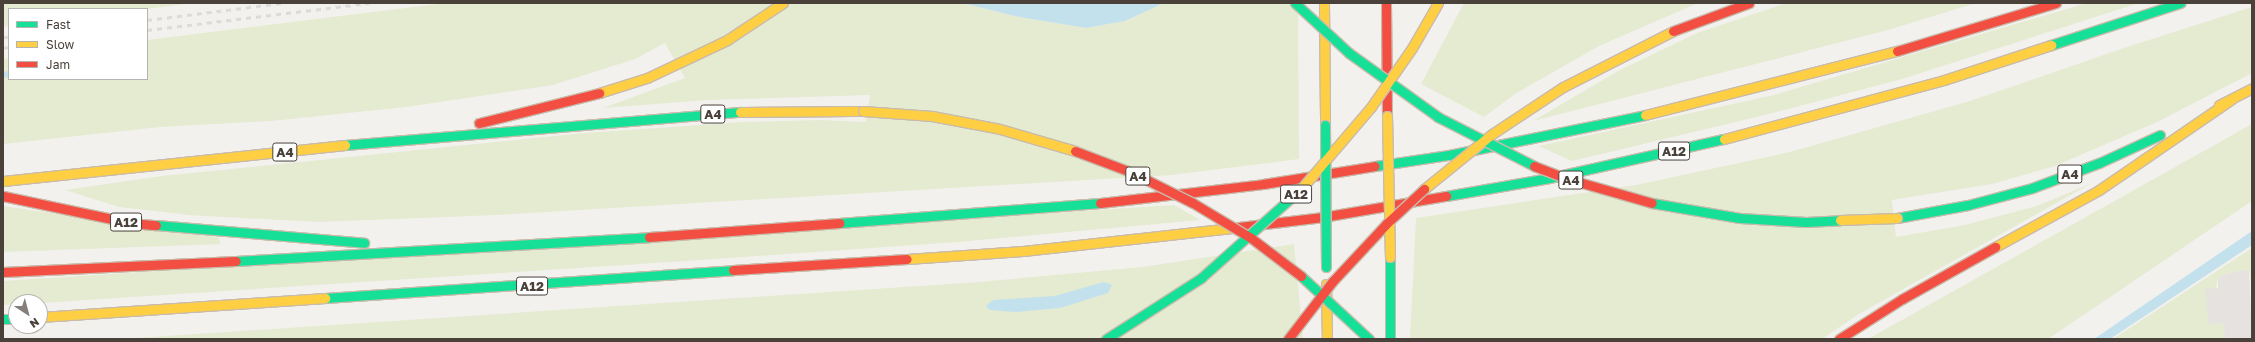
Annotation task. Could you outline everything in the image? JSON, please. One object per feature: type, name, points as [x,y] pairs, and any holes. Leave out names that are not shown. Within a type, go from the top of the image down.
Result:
[{"type":"highway","name":"A4","points":[[422,137],[616,88],[674,67],[727,40],[783,3]]},
{"type":"highway","name":"A4","points":[[1295,3],[1349,53],[1432,114],[1515,158],[1568,179],[1654,204],[1740,218],[1806,222],[1897,218],[1968,205],[2032,188],[2139,145],[2252,88]]},
{"type":"highway","points":[[1324,3],[1327,339]]},
{"type":"highway","points":[[1386,3],[1390,339]]},
{"type":"highway","name":"A12","points":[[1106,339],[1201,278],[1291,200],[1321,168],[1371,107],[1412,48],[1438,3]]},
{"type":"highway","points":[[1288,339],[1332,282],[1386,224],[1445,170],[1492,134],[1552,94],[1609,61],[1673,31],[1749,3]]},
{"type":"highway","name":"A12","points":[[3,272],[450,250],[1010,211],[1187,193],[1356,170],[1529,140],[1678,108],[1895,52],[2056,3]]},
{"type":"highway","name":"A12","points":[[48,316],[595,282],[1024,251],[1323,217],[1534,181],[1724,140],[1944,80],[2180,3]]},
{"type":"highway","name":"A4","points":[[1839,339],[1902,299],[2099,190],[2232,99]]},
{"type":"highway","name":"A4","points":[[3,181],[422,137],[745,112],[863,111],[932,116],[1000,129],[1064,147],[1131,172],[1193,203],[1251,238],[1310,284],[1369,339]]},
{"type":"highway","name":"A12","points":[[3,196],[131,223],[450,250]]},
{"type":"green space","points":[[3,3],[194,3],[148,9],[8,8],[8,26],[3,27]]},
{"type":"green space","points":[[446,3],[962,3],[1019,17],[1086,28],[1125,21],[1164,3],[1298,3],[1299,159],[1171,175],[496,215],[318,222],[189,215],[119,207],[65,190],[162,176],[585,133],[744,122],[820,120],[866,122],[870,95],[707,100],[603,108],[685,78],[665,43],[635,59],[553,85],[406,107],[271,121],[160,127],[3,144],[3,59],[8,58],[8,80],[148,80],[148,40]]},
{"type":"green space","points":[[1464,3],[1698,3],[1599,46],[1515,94],[1484,117],[1421,84]]},
{"type":"green space","points":[[1787,3],[1976,3],[1888,30],[1533,121],[1618,71],[1697,33]]},
{"type":"green space","points":[[2087,3],[2139,3],[1902,79],[1769,114],[1572,161],[1539,146],[1774,95]]},
{"type":"green space","points":[[2252,7],[2252,73],[2157,122],[2055,166],[1992,184],[1892,200],[1896,237],[1965,225],[2037,206],[2092,183],[1859,314],[1822,339],[1410,339],[1416,218],[1636,185],[1790,152],[1970,101],[2124,48]]},
{"type":"green space","points":[[2252,124],[2252,201],[2048,339],[1868,339]]},
{"type":"green space","points":[[1174,205],[1200,220],[957,242],[48,302],[48,294],[8,294],[8,305],[3,305],[3,281]]},
{"type":"green space","points":[[3,206],[218,237],[221,244],[3,252]]},
{"type":"green space","points":[[1294,244],[1303,339],[121,339],[979,282],[1142,267]]},
{"type":"green space","points":[[2252,248],[2252,288],[2249,270],[2235,271],[2218,278],[2209,324],[2223,323],[2225,339],[2113,339]]},
{"type":"shaded area","points":[[2249,270],[2252,339],[2225,339],[2223,323],[2209,324],[2205,289],[2218,288],[2218,278],[2235,271]]},
{"type":"water","points":[[962,3],[1164,3],[1125,21],[1086,28],[1019,17]]},
{"type":"water","points":[[2252,231],[2252,245],[2110,339],[2094,339]]},
{"type":"water","points":[[1104,282],[1112,285],[1108,293],[1060,308],[1015,312],[990,310],[986,306],[993,300],[1055,296]]},
{"type":"waterway","points":[[3,75],[8,74]]},
{"type":"railway","points":[[148,20],[282,3]]},
{"type":"railway","points":[[148,30],[369,3]]},
{"type":"railway","points":[[3,37],[8,37]]},
{"type":"railway","points":[[3,48],[8,47]]},
{"type":"traffic: fast","points":[[1295,3],[1349,53],[1438,117],[1534,166]]},
{"type":"traffic: fast","points":[[2051,45],[2180,3]]},
{"type":"traffic: fast","points":[[345,145],[740,112]]},
{"type":"traffic: fast","points":[[1375,166],[1449,155],[1645,115]]},
{"type":"traffic: fast","points":[[1325,125],[1326,267]]},
{"type":"traffic: fast","points":[[1897,218],[1968,205],[2032,188],[2099,163],[2160,135]]},
{"type":"traffic: fast","points":[[1446,196],[1549,178],[1724,139]]},
{"type":"traffic: fast","points":[[1106,339],[1201,278],[1301,189]]},
{"type":"traffic: fast","points":[[839,223],[1100,203]]},
{"type":"traffic: fast","points":[[1652,203],[1740,218],[1806,222],[1840,220]]},
{"type":"traffic: fast","points":[[156,225],[364,243]]},
{"type":"traffic: fast","points":[[236,261],[649,237]]},
{"type":"traffic: fast","points":[[1390,257],[1390,339]]},
{"type":"traffic: fast","points":[[325,298],[733,270]]},
{"type":"traffic: fast","points":[[1301,276],[1369,339]]},
{"type":"traffic: fast","points":[[3,319],[8,319]]},
{"type":"traffic: slow","points":[[599,93],[647,78],[727,40],[783,3]]},
{"type":"traffic: slow","points":[[1324,3],[1325,125]]},
{"type":"traffic: slow","points":[[1301,189],[1371,107],[1412,48],[1438,3]]},
{"type":"traffic: slow","points":[[1424,189],[1492,134],[1563,87],[1673,31]]},
{"type":"traffic: slow","points":[[1724,139],[1944,80],[2051,45]]},
{"type":"traffic: slow","points":[[1645,115],[1897,51]]},
{"type":"traffic: slow","points":[[2219,105],[2252,88]]},
{"type":"traffic: slow","points":[[1995,247],[2099,190],[2232,99]]},
{"type":"traffic: slow","points":[[740,112],[863,111]]},
{"type":"traffic: slow","points":[[863,111],[932,116],[1000,129],[1075,151]]},
{"type":"traffic: slow","points":[[1387,116],[1390,257]]},
{"type":"traffic: slow","points":[[3,181],[345,145]]},
{"type":"traffic: slow","points":[[1840,220],[1897,218]]},
{"type":"traffic: slow","points":[[907,259],[1023,251],[1239,227]]},
{"type":"traffic: slow","points":[[1326,284],[1327,339]]},
{"type":"traffic: slow","points":[[48,316],[325,298]]},
{"type":"traffic: jam","points":[[1386,3],[1387,116]]},
{"type":"traffic: jam","points":[[1673,31],[1749,3]]},
{"type":"traffic: jam","points":[[1897,51],[2056,3]]},
{"type":"traffic: jam","points":[[479,123],[599,93]]},
{"type":"traffic: jam","points":[[1075,151],[1131,172],[1193,203],[1251,238],[1301,276]]},
{"type":"traffic: jam","points":[[1100,203],[1263,184],[1375,166]]},
{"type":"traffic: jam","points":[[1534,166],[1568,179],[1652,203]]},
{"type":"traffic: jam","points":[[1288,339],[1332,282],[1386,224],[1424,189]]},
{"type":"traffic: jam","points":[[3,196],[131,223],[156,225]]},
{"type":"traffic: jam","points":[[1239,227],[1323,217],[1446,196]]},
{"type":"traffic: jam","points":[[649,237],[839,223]]},
{"type":"traffic: jam","points":[[1839,339],[1902,299],[1995,247]]},
{"type":"traffic: jam","points":[[733,270],[907,259]]},
{"type":"traffic: jam","points":[[3,272],[236,261]]}]
